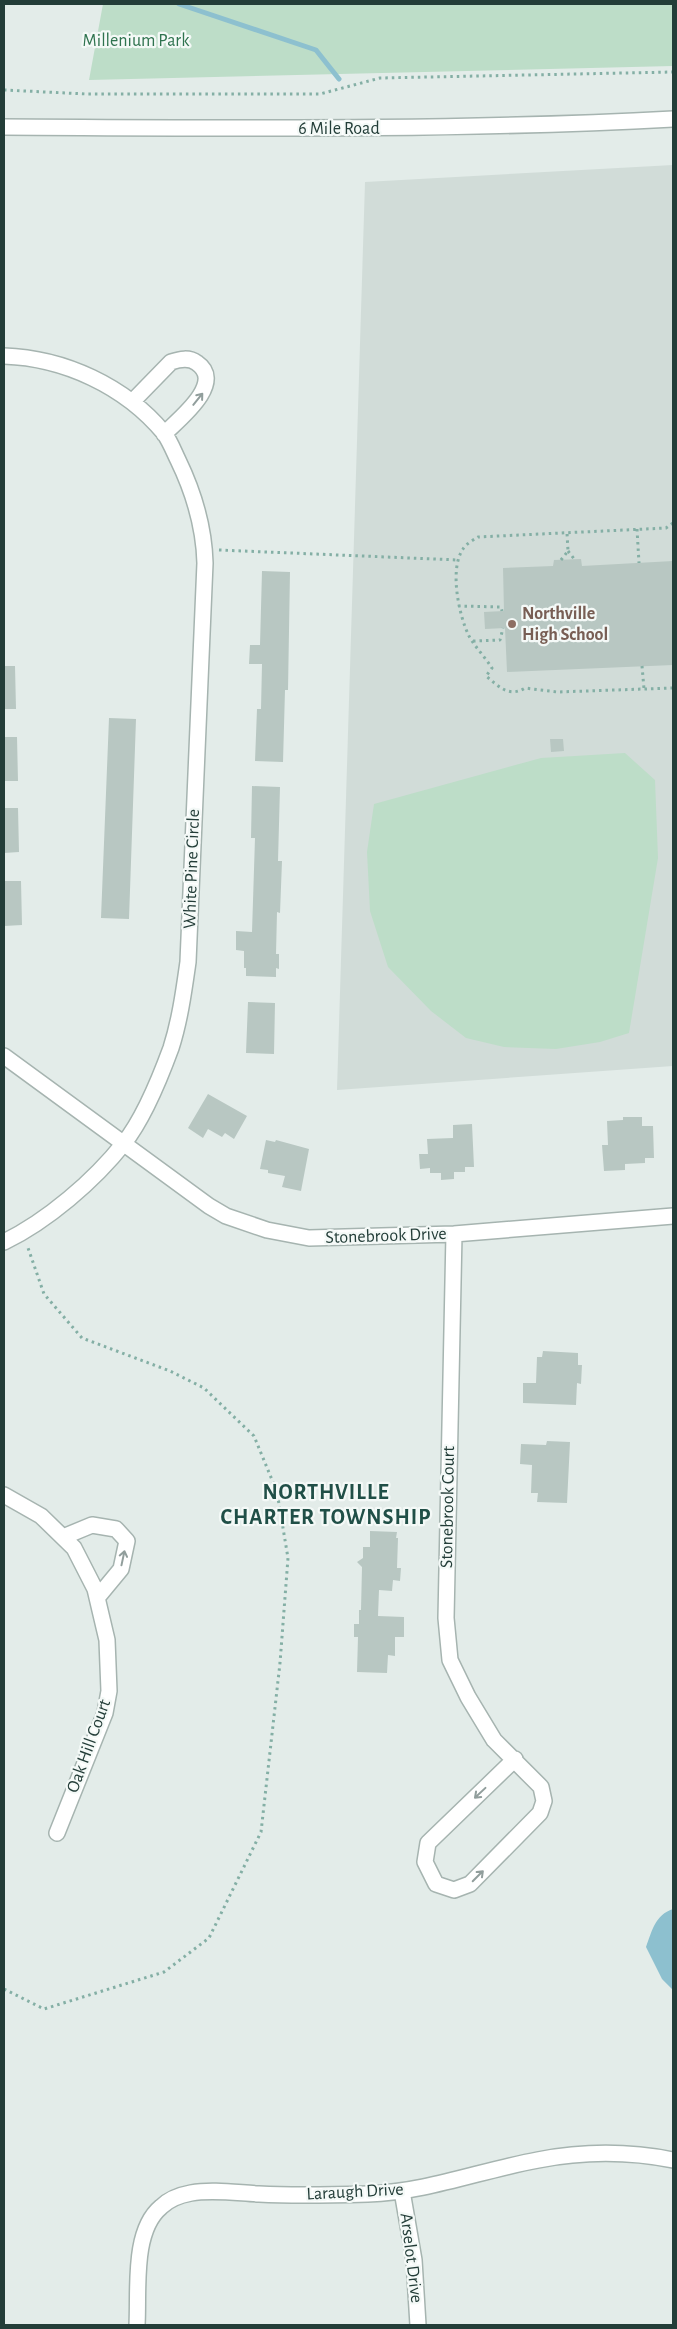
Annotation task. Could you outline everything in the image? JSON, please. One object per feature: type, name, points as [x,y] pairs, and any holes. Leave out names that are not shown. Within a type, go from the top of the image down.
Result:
[{"type":"street","name":"6 Mile Road","points":[[4,127],[408,129],[568,125],[673,119]]},
{"type":"street","name":"White Pine Circle","points":[[4,356],[48,361],[85,374],[132,402],[164,434],[189,482],[199,511],[205,549],[188,962],[182,1004],[171,1046],[155,1087],[124,1143],[81,1188],[18,1235],[4,1242]]},
{"type":"street","points":[[132,402],[171,362],[180,359],[190,360],[200,365],[206,378],[201,397],[164,434]]},
{"type":"street","name":"Stonebrook Drive","points":[[4,1056],[209,1206],[226,1216],[267,1230],[309,1238],[454,1234],[673,1216]]},
{"type":"street","name":"Stonebrook Court","points":[[454,1234],[446,1618],[450,1660],[468,1696],[494,1740],[515,1759],[541,1786],[544,1801],[540,1813],[470,1884],[454,1890],[436,1884],[425,1862],[428,1843],[515,1759]]},
{"type":"street","name":"Oak Hill Court","points":[[4,1495],[41,1516],[74,1548],[97,1598],[107,1640],[109,1691],[105,1713],[57,1833]]},
{"type":"street","points":[[63,1537],[92,1525],[116,1529],[127,1541],[121,1569],[97,1598]]},
{"type":"street","name":"Laraugh Drive","points":[[137,2325],[142,2236],[149,2220],[160,2207],[174,2198],[197,2192],[305,2196],[384,2193],[462,2179],[537,2160],[576,2154],[640,2154],[673,2160]]},
{"type":"street","name":"Arselot Drive","points":[[402,2191],[414,2260],[418,2325]]},
{"type":"path","points":[[4,90],[87,94],[320,94],[380,78],[673,72]]},
{"type":"path","points":[[673,523],[666,528],[478,537],[463,548],[458,560],[458,606],[472,641],[492,668],[486,676],[505,692],[518,692],[525,688],[558,692],[673,688]]},
{"type":"path","points":[[637,529],[639,563]]},
{"type":"path","points":[[567,532],[568,551],[575,560]]},
{"type":"path","points":[[205,549],[458,560]]},
{"type":"path","points":[[561,560],[568,551]]},
{"type":"path","points":[[458,606],[493,606],[500,607],[502,611]]},
{"type":"path","points":[[472,641],[500,640],[502,628]]},
{"type":"path","points":[[642,666],[644,689]]},
{"type":"path","points":[[4,1989],[44,2009],[164,1972],[209,1938],[261,1832],[280,1663],[288,1558],[277,1492],[254,1436],[204,1388],[170,1371],[82,1338],[44,1294],[27,1244],[18,1235]]},
{"type":"shaded area","name":"Northville High School","points":[[673,165],[673,1066],[337,1090],[365,182]]},
{"type":"green space","name":"Millenium Park","points":[[103,4],[673,4],[673,66],[89,80]]},
{"type":"green space","points":[[625,753],[655,780],[658,858],[629,1033],[600,1042],[556,1049],[504,1047],[466,1038],[431,1011],[388,967],[370,911],[367,852],[374,804],[541,758]]},
{"type":"water","points":[[673,1909],[673,1990],[662,1979],[646,1947],[658,1919]]},
{"type":"building","points":[[581,559],[582,566],[673,561],[673,665],[507,672],[505,628],[485,629],[484,612],[504,611],[503,568],[553,566],[554,560]]},
{"type":"building","points":[[262,571],[290,572],[288,690],[285,690],[283,762],[255,761],[257,709],[261,709],[262,664],[249,664],[250,645],[260,645]]},
{"type":"building","points":[[4,666],[15,666],[16,709],[4,709]]},
{"type":"building","points":[[109,718],[136,719],[129,919],[101,918]]},
{"type":"building","points":[[4,737],[17,737],[18,781],[4,781]]},
{"type":"building","points":[[550,739],[563,739],[564,751],[551,752]]},
{"type":"building","points":[[252,786],[280,787],[278,861],[282,861],[280,913],[277,912],[276,954],[279,954],[279,969],[276,968],[276,977],[246,976],[244,951],[236,950],[236,931],[252,932],[255,838],[251,838]]},
{"type":"building","points":[[4,808],[18,808],[19,852],[4,853]]},
{"type":"building","points":[[4,881],[21,881],[22,925],[4,926]]},
{"type":"building","points":[[248,1002],[275,1003],[274,1054],[246,1053]]},
{"type":"building","points":[[208,1094],[247,1116],[234,1139],[225,1133],[222,1137],[208,1129],[203,1138],[188,1128]]},
{"type":"building","points":[[623,1117],[642,1117],[642,1126],[653,1126],[654,1158],[645,1158],[645,1163],[625,1164],[625,1170],[604,1171],[602,1145],[608,1145],[607,1121],[623,1120]]},
{"type":"building","points":[[472,1124],[474,1167],[465,1167],[465,1172],[454,1172],[454,1179],[441,1180],[441,1173],[430,1173],[430,1168],[420,1169],[419,1154],[428,1154],[427,1139],[453,1138],[453,1125]]},
{"type":"building","points":[[266,1140],[275,1142],[276,1140],[309,1149],[301,1191],[282,1187],[285,1176],[268,1173],[268,1170],[260,1169]]},
{"type":"building","points":[[543,1351],[578,1353],[578,1365],[582,1365],[581,1384],[577,1383],[576,1405],[523,1403],[523,1383],[536,1383],[537,1357],[542,1357]]},
{"type":"building","points":[[547,1441],[570,1442],[567,1503],[537,1502],[538,1493],[531,1493],[532,1465],[520,1464],[521,1444],[546,1445]]},
{"type":"building","points":[[370,1531],[397,1532],[396,1538],[398,1538],[397,1568],[401,1568],[400,1581],[393,1580],[392,1591],[379,1590],[378,1616],[404,1617],[404,1637],[395,1637],[395,1656],[388,1655],[387,1673],[357,1672],[358,1637],[354,1637],[354,1624],[359,1624],[359,1610],[361,1610],[362,1567],[357,1562],[363,1558],[363,1547],[370,1547]]},
{"type":"waterway","points":[[179,4],[316,50],[339,79]]},
{"type":"place","name":"Northville High School","points":[[512,624]]},
{"type":"district","name":"NORTHVILLE CHARTER TOWNSHIP","points":[[326,1504]]}]
